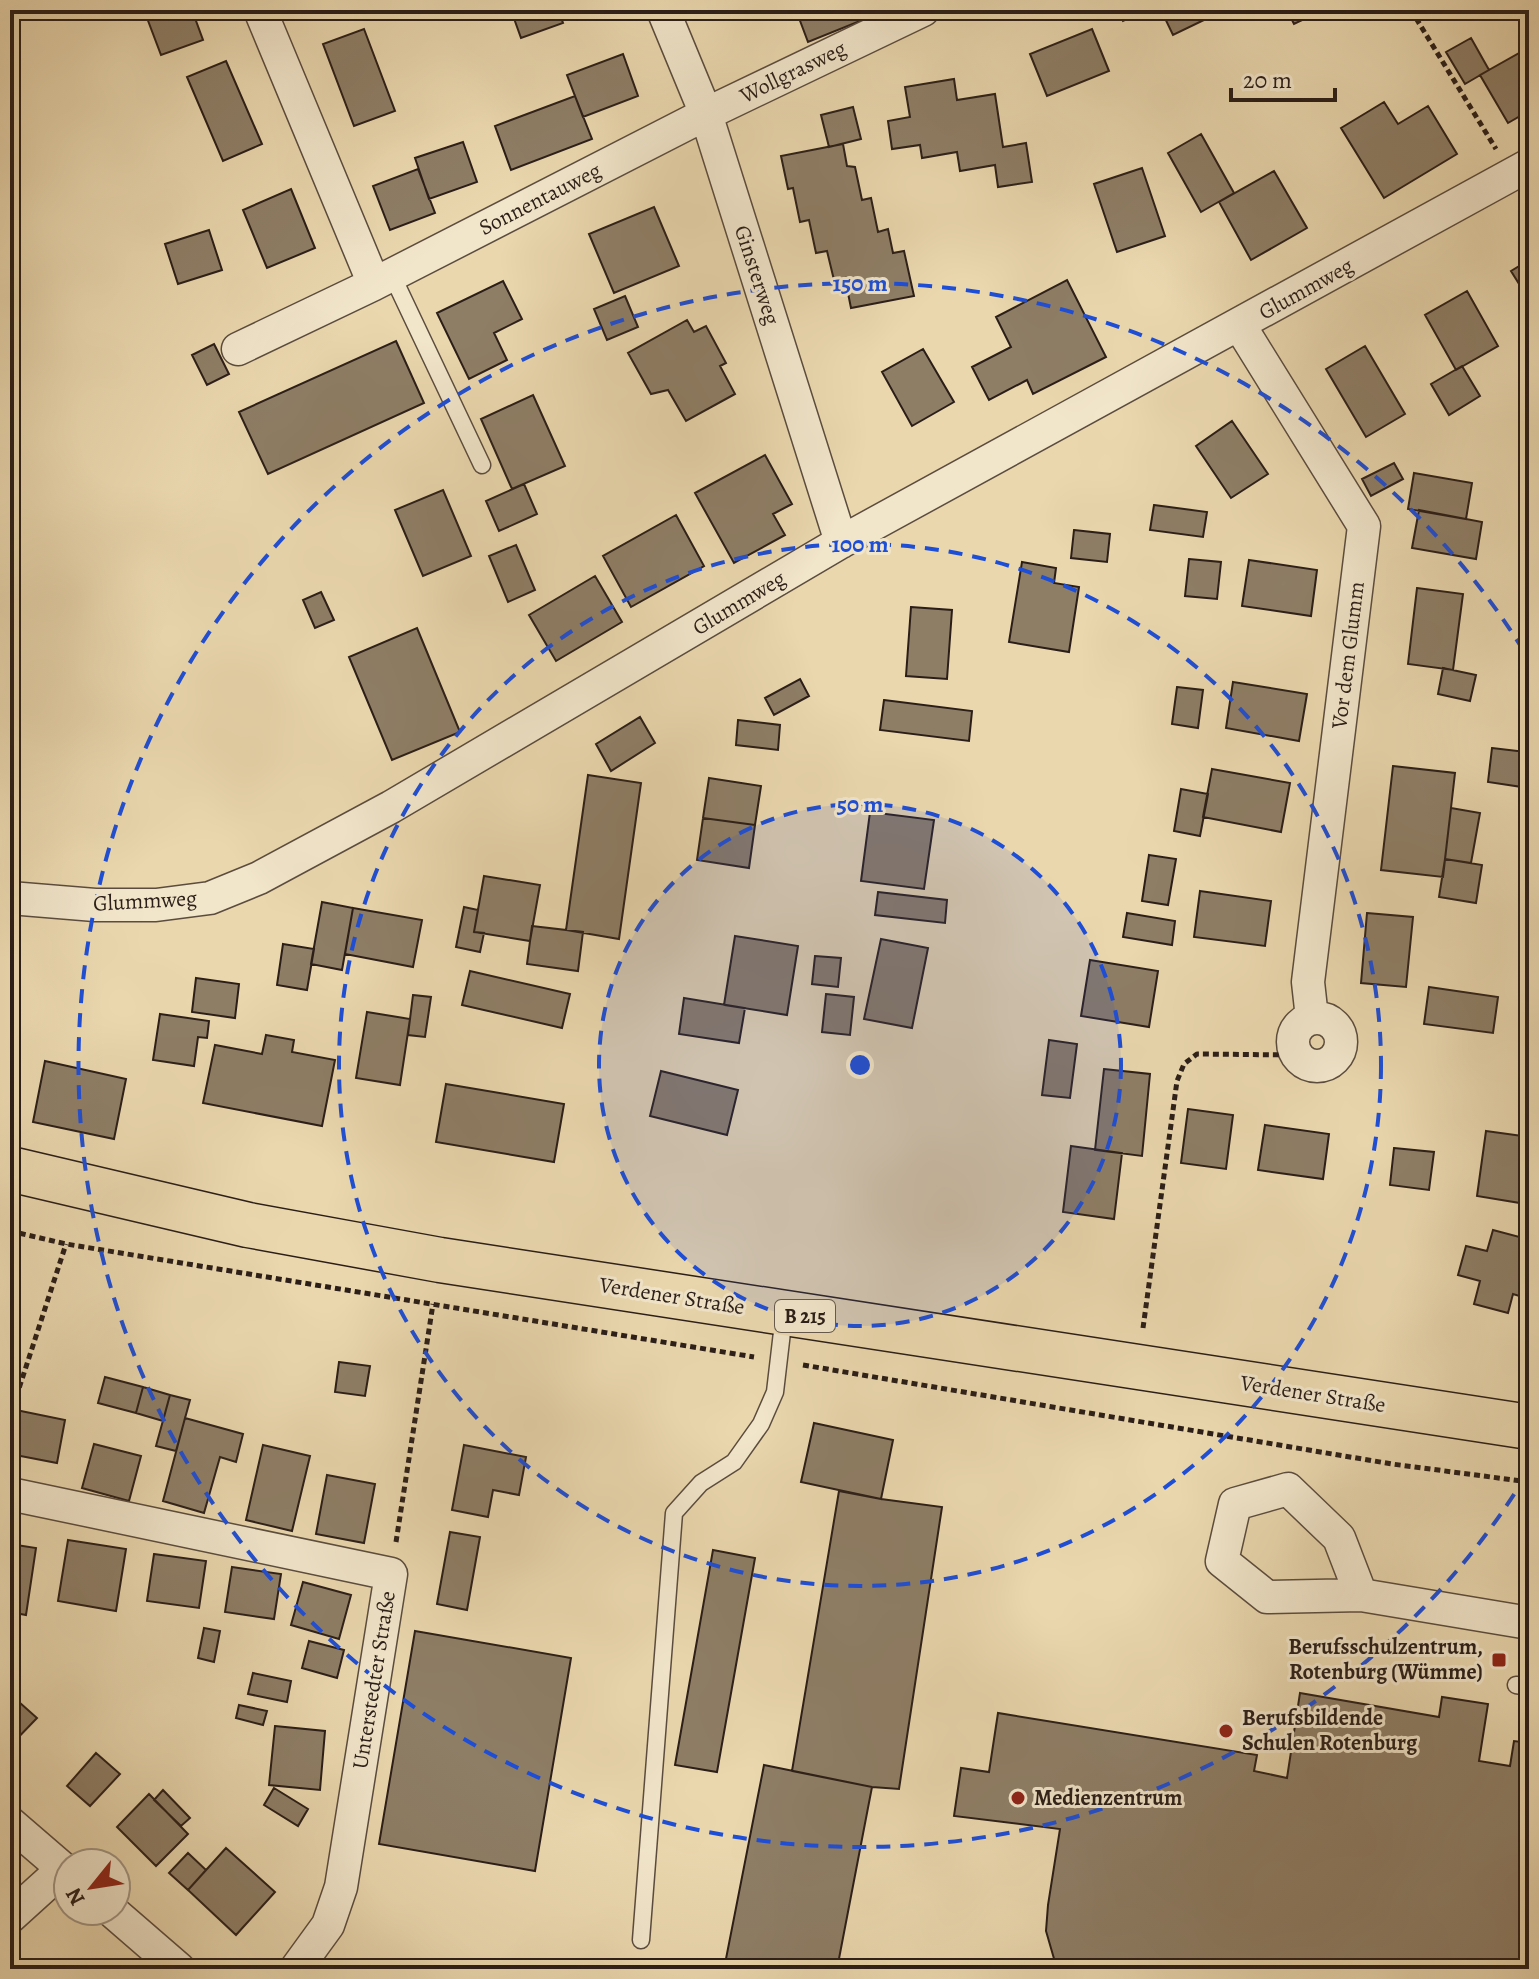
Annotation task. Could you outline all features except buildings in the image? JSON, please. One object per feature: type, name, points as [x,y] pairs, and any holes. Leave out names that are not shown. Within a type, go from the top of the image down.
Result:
[{"type":"main road","name":"Verdener Straße","points":[[10,1169],[263,1228],[440,1260],[1529,1427]]},
{"type":"street","points":[[260,10],[383,279]]},
{"type":"street","name":"Ginsterweg","points":[[663,10],[706,114],[841,542]]},
{"type":"street","name":"Wollgrasweg","points":[[706,114],[923,10]]},
{"type":"street","name":"Sonnentauweg","points":[[238,349],[383,279],[706,114]]},
{"type":"street","name":"Glummweg","points":[[10,898],[95,905],[156,905],[210,898],[259,878],[391,807],[841,542],[1520,170]]},
{"type":"street","name":"Vor dem Glumm","points":[[1240,326],[1364,526],[1308,982],[1312,1018],[1321,1018],[1335,1026],[1341,1041],[1340,1049],[1337,1056],[1323,1066],[1308,1065],[1296,1055]]},
{"type":"street","name":"Unterstedter Straße","points":[[10,1494],[391,1574],[341,1887],[328,1925],[296,1969]]},
{"type":"street","points":[[1361,1595],[1529,1623]]},
{"type":"street","points":[[10,1823],[52,1859]]},
{"type":"street","points":[[10,1917],[52,1882]]},
{"type":"street","points":[[130,1927],[179,1969]]},
{"type":"lane","points":[[383,279],[482,465]]},
{"type":"lane","points":[[641,1940],[674,1513],[701,1483],[734,1462],[761,1424],[775,1392],[784,1313]]},
{"type":"path","points":[[1411,10],[1520,170]]},
{"type":"path","points":[[1138,1367],[1177,1081],[1184,1064],[1197,1054],[1296,1055]]},
{"type":"path","points":[[10,1416],[66,1244]]},
{"type":"path","points":[[391,1574],[433,1304]]},
{"type":"place","name":"Berufsschulzentrum, Rotenburg (Wümme)","points":[[1499,1660]]},
{"type":"place","name":"Berufsbildende Schulen Rotenburg","points":[[1226,1731]]},
{"type":"place","name":"Medienzentrum","points":[[1018,1798]]}]
